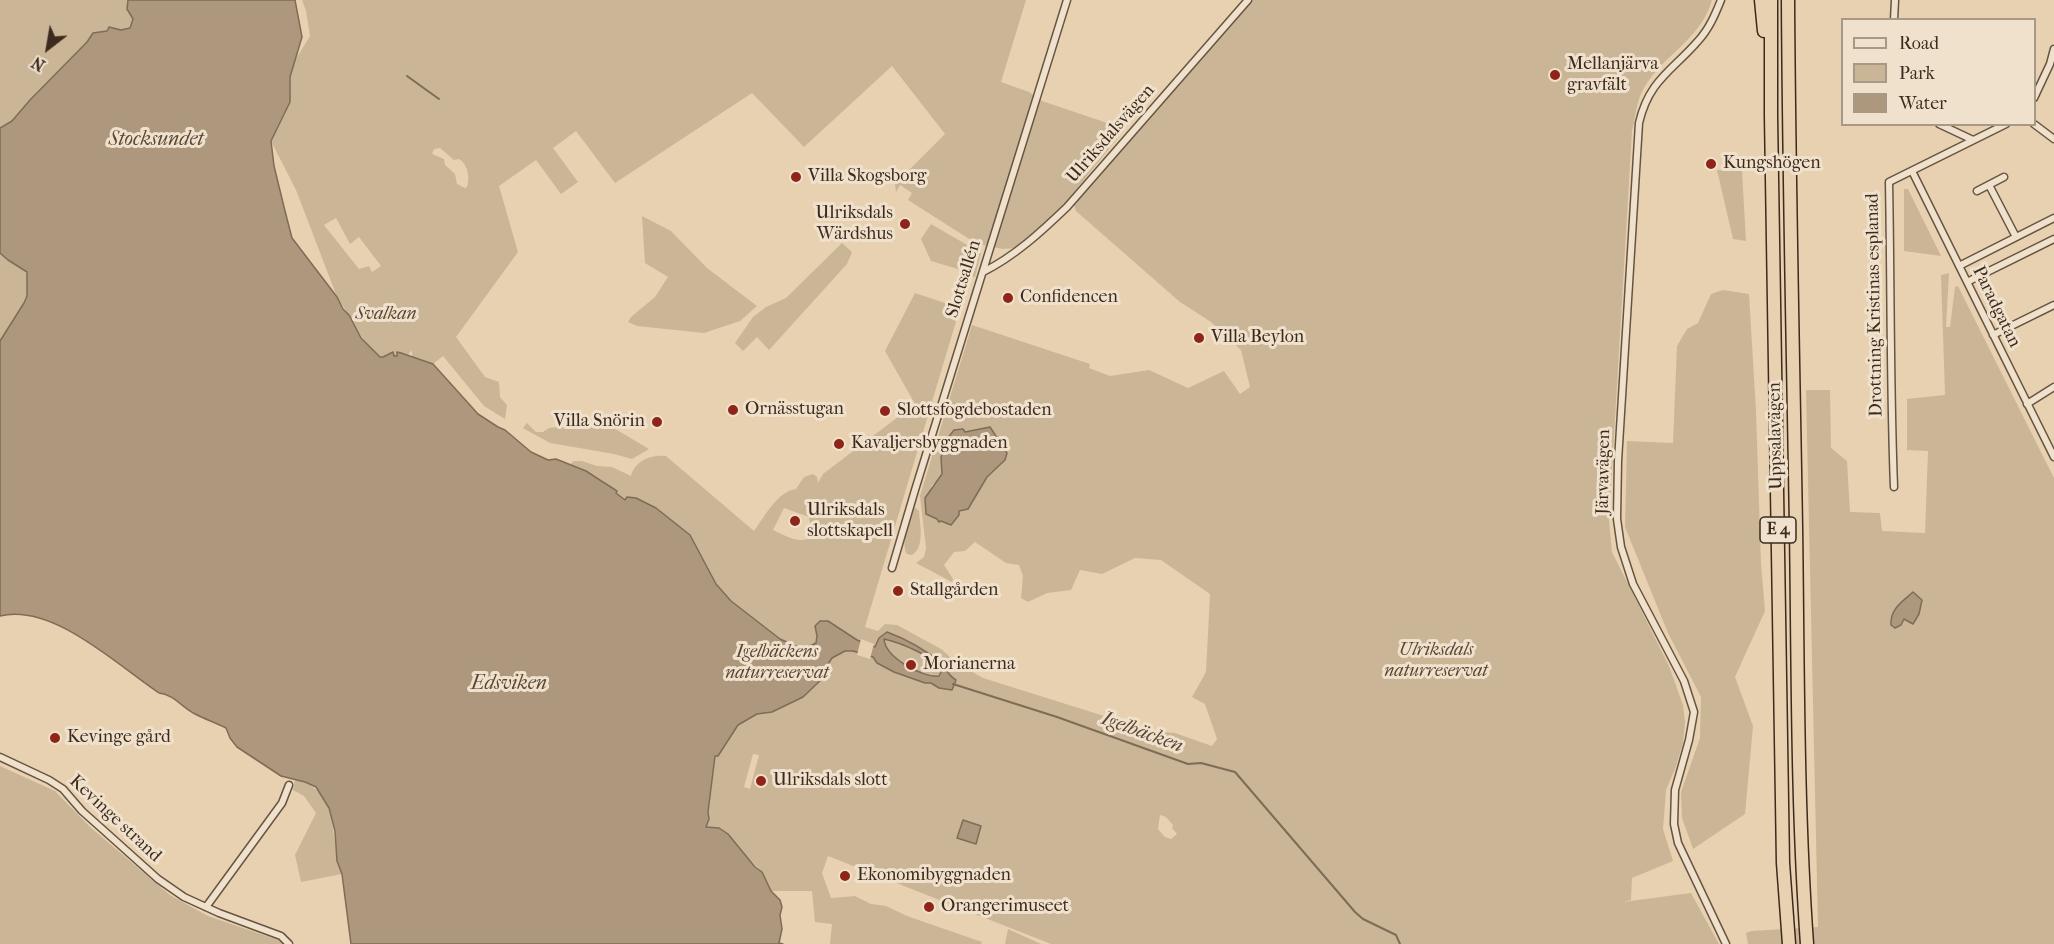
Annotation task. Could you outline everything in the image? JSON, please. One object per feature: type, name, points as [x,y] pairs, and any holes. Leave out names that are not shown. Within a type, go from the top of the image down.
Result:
[{"type":"highway","name":"E 4","points":[[1761,0],[1771,116]]},
{"type":"highway","name":"Uppsalavägen","points":[[1771,0],[1783,863],[1789,944]]},
{"type":"highway","name":"Uppsalavägen","points":[[1788,0],[1789,207],[1801,864],[1807,944]]},
{"type":"street","name":"Slottsallén","points":[[892,568],[1067,0]]},
{"type":"street","name":"Järvavägen","points":[[1721,0],[1715,16],[1698,41],[1656,83],[1642,111],[1639,123],[1618,461],[1617,519],[1621,546],[1634,584],[1684,681],[1694,712],[1675,790],[1674,824],[1678,843],[1726,944]]},
{"type":"street","points":[[1894,18],[1895,0]]},
{"type":"street","name":"Ulriksdalsvägen","points":[[983,272],[1001,263],[1038,235],[1067,207],[1245,1]]},
{"type":"street","points":[[2036,94],[2050,64],[2054,49]]},
{"type":"street","points":[[1943,126],[1973,140]]},
{"type":"street","name":"Drottning Kristinas esplanad","points":[[1894,486],[1889,182],[2002,126]]},
{"type":"street","points":[[2036,126],[2054,139]]},
{"type":"street","name":"Paradgatan","points":[[1912,171],[2054,457]]},
{"type":"street","points":[[1977,191],[2004,177]]},
{"type":"street","points":[[1989,185],[2016,237]]},
{"type":"street","points":[[1959,266],[2054,218]]},
{"type":"street","points":[[1967,282],[2054,239]]},
{"type":"street","points":[[1993,335],[2054,305]]},
{"type":"street","points":[[2027,404],[2054,387]]},
{"type":"street","name":"Kevinge strand","points":[[0,757],[63,789],[82,811],[158,879],[183,897],[281,936],[289,944]]},
{"type":"street","points":[[206,908],[282,803],[289,785]]},
{"type":"green space","points":[[0,0],[128,0],[133,23],[125,29],[110,27],[107,31],[93,35],[12,121],[0,128]]},
{"type":"green space","name":"Svalkan","points":[[302,0],[1026,0],[1001,82],[1029,92],[1042,101],[1125,129],[1066,202],[1036,234],[1015,248],[1003,249],[977,244],[908,200],[912,193],[900,185],[896,192],[895,184],[945,134],[892,66],[804,147],[752,93],[615,183],[576,131],[553,148],[578,182],[561,194],[536,160],[499,186],[518,252],[456,337],[485,377],[499,382],[500,397],[507,405],[505,419],[484,406],[443,356],[433,364],[412,357],[412,350],[408,355],[401,353],[394,356],[393,353],[380,357],[363,339],[337,297],[296,190],[271,141],[290,102],[290,77],[294,62],[310,36]],"holes":[[[440,148],[454,160],[462,161],[468,176],[467,187],[457,184],[455,174],[445,165],[444,159],[432,154],[434,149]],[[336,218],[350,244],[359,237],[381,266],[372,272],[369,266],[359,269],[324,225]]]},
{"type":"green space","points":[[1252,0],[1712,0],[1699,27],[1648,81],[1639,98],[1632,131],[1609,520],[1612,552],[1669,666],[1683,705],[1685,722],[1683,743],[1666,790],[1663,829],[1673,861],[1632,878],[1631,900],[1623,902],[1691,893],[1719,944],[1051,944],[828,856],[822,873],[831,898],[855,896],[871,904],[886,906],[907,916],[982,942],[981,944],[830,944],[832,924],[815,922],[812,891],[771,891],[762,872],[718,828],[706,827],[709,819],[715,756],[719,755],[738,725],[735,604],[716,584],[690,535],[673,523],[625,500],[616,493],[617,490],[594,475],[570,464],[574,461],[582,461],[597,466],[612,467],[631,476],[636,466],[645,459],[666,456],[754,531],[777,499],[796,489],[804,477],[813,474],[817,477],[818,483],[823,474],[915,404],[885,351],[915,293],[960,308],[865,627],[878,631],[885,624],[897,625],[941,649],[957,663],[983,678],[1104,716],[1131,729],[1175,733],[1212,746],[1217,739],[1205,704],[1192,697],[1206,672],[1210,594],[1161,560],[1135,558],[1102,574],[1080,570],[1071,590],[1047,593],[1028,602],[1021,598],[1023,576],[1019,565],[1006,563],[975,542],[965,551],[954,552],[944,565],[953,579],[952,582],[916,563],[924,557],[926,548],[920,496],[972,325],[1090,364],[1089,368],[1110,376],[1149,370],[1188,388],[1224,371],[1240,394],[1250,387],[1241,350],[1211,322],[1180,302],[1076,211],[1074,205]],"holes":[[[941,457],[1005,460],[987,477],[968,508],[939,522],[931,486],[940,477]],[[784,508],[809,517],[810,523],[816,526],[817,533],[801,540],[790,538],[773,530]],[[753,754],[759,755],[750,789],[744,787]],[[1160,815],[1166,817],[1177,834],[1171,839],[1165,837],[1158,829]]]},
{"type":"green space","points":[[1717,170],[1742,171],[1746,241],[1733,239]]},
{"type":"green space","points":[[1904,189],[1908,189],[1941,256],[1904,251]]},
{"type":"green space","points":[[642,216],[671,231],[707,268],[757,306],[740,321],[704,333],[637,326],[628,322],[655,297],[668,277],[645,263]]},
{"type":"green space","points":[[931,224],[981,253],[975,277],[968,276],[968,272],[931,261],[921,239]]},
{"type":"green space","points":[[842,243],[852,252],[847,264],[769,350],[757,337],[743,351],[735,343],[753,317],[766,307],[786,298]]},
{"type":"green space","points":[[0,253],[27,271],[27,296],[0,341]]},
{"type":"green space","points":[[1949,273],[1946,327],[1950,327],[1955,287],[1958,286],[2054,478],[2054,944],[1748,944],[1746,933],[1751,931],[1818,927],[1806,390],[1830,390],[1831,448],[1847,461],[1850,512],[1880,513],[1882,531],[1925,533],[1928,451],[1907,450],[1907,399],[1945,395],[1941,275]]},
{"type":"green space","points":[[1723,290],[1749,294],[1765,611],[1735,677],[1753,726],[1745,814],[1693,849],[1682,818],[1681,792],[1700,738],[1701,697],[1668,633],[1625,527],[1627,441],[1673,443],[1677,346],[1687,329],[1698,323],[1711,294]]},
{"type":"green space","points":[[527,423],[536,432],[583,424],[594,427],[612,427],[649,449],[632,459],[550,443],[523,428]]},
{"type":"green space","points":[[915,507],[919,511],[921,535],[919,547],[912,555],[907,554],[905,543],[906,531]]},
{"type":"green space","points":[[0,766],[55,791],[90,827],[170,895],[208,916],[281,941],[283,944],[0,944]]},
{"type":"green space","points":[[295,780],[310,785],[327,805],[342,874],[301,882],[295,855],[316,813],[304,796],[293,790]]},
{"type":"green space","points":[[1008,929],[1041,944],[1005,944]]},
{"type":"water","name":"Edsviken","points":[[128,0],[295,0],[302,37],[290,77],[290,102],[271,141],[274,166],[292,238],[337,297],[361,338],[380,357],[393,352],[394,356],[397,356],[397,352],[433,364],[478,414],[505,430],[531,452],[548,460],[556,459],[586,471],[617,491],[616,493],[625,500],[627,497],[636,498],[656,508],[690,535],[716,584],[731,601],[780,639],[800,648],[806,648],[816,643],[815,626],[820,621],[828,621],[857,640],[875,647],[879,638],[887,632],[928,653],[940,662],[956,680],[952,690],[939,688],[931,683],[894,672],[877,663],[873,657],[845,651],[832,658],[823,678],[803,697],[772,712],[757,714],[738,725],[718,756],[715,756],[709,819],[706,827],[719,828],[728,834],[755,867],[762,872],[771,891],[780,900],[782,929],[779,943],[783,944],[351,944],[342,874],[337,861],[335,831],[329,808],[316,787],[281,776],[237,747],[226,728],[195,714],[169,696],[159,693],[84,639],[63,627],[20,614],[0,616],[0,341],[27,296],[27,272],[0,253],[0,128],[12,121],[93,33],[107,31],[109,27],[121,30],[130,28],[133,19],[127,9]],"holes":[[[884,639],[917,651],[933,661],[941,672],[939,676],[923,674],[897,659],[886,646]]]},
{"type":"water","points":[[990,427],[1007,453],[1005,460],[987,477],[968,509],[959,511],[959,515],[951,525],[939,522],[926,514],[925,498],[942,474],[941,457],[947,439],[954,430],[963,429],[965,432]]},
{"type":"water","points":[[1913,592],[1922,600],[1919,614],[1913,624],[1904,619],[1901,625],[1895,628],[1891,625],[1892,614]]},
{"type":"water","points":[[963,820],[981,826],[976,844],[957,838]]},
{"type":"pier","points":[[861,639],[874,644],[870,659],[857,655]]},
{"type":"waterway","points":[[407,76],[439,99]]},
{"type":"waterway","name":"Igelbäcken","points":[[953,684],[1057,717],[1188,764],[1201,763],[1235,772],[1355,912],[1363,919],[1396,935],[1400,944]]},
{"type":"place","name":"Mellanjärva gravfält","points":[[1555,75]]},
{"type":"place","name":"Kungshögen","points":[[1711,164]]},
{"type":"place","name":"Villa Skogsborg","points":[[796,177]]},
{"type":"place","name":"Ulriksdals Wärdshus","points":[[905,224]]},
{"type":"place","name":"Confidencen","points":[[1008,298]]},
{"type":"place","name":"Villa Beylon","points":[[1199,338]]},
{"type":"place","name":"Ornässtugan","points":[[733,410]]},
{"type":"place","name":"Slottsfogdebostaden","points":[[885,411]]},
{"type":"place","name":"Villa Snörin","points":[[657,422]]},
{"type":"place","name":"Kavaljersbyggnaden","points":[[839,444]]},
{"type":"place","name":"Ulriksdals slottskapell","points":[[795,521]]},
{"type":"place","name":"Stallgården","points":[[898,591]]},
{"type":"place","name":"Morianerna","points":[[911,665]]},
{"type":"place","name":"Kevinge gård","points":[[55,738]]},
{"type":"place","name":"Ulriksdals slott","points":[[761,781]]},
{"type":"place","name":"Ekonomibyggnaden","points":[[845,876]]},
{"type":"place","name":"Orangerimuseet","points":[[929,907]]},
{"type":"water label","name":"Stocksundet","points":[[156,140]]},
{"type":"park label","name":"Ulriksdals naturreservat","points":[[1436,661]]},
{"type":"park label","name":"Igelbäckens naturreservat","points":[[777,663]]}]
